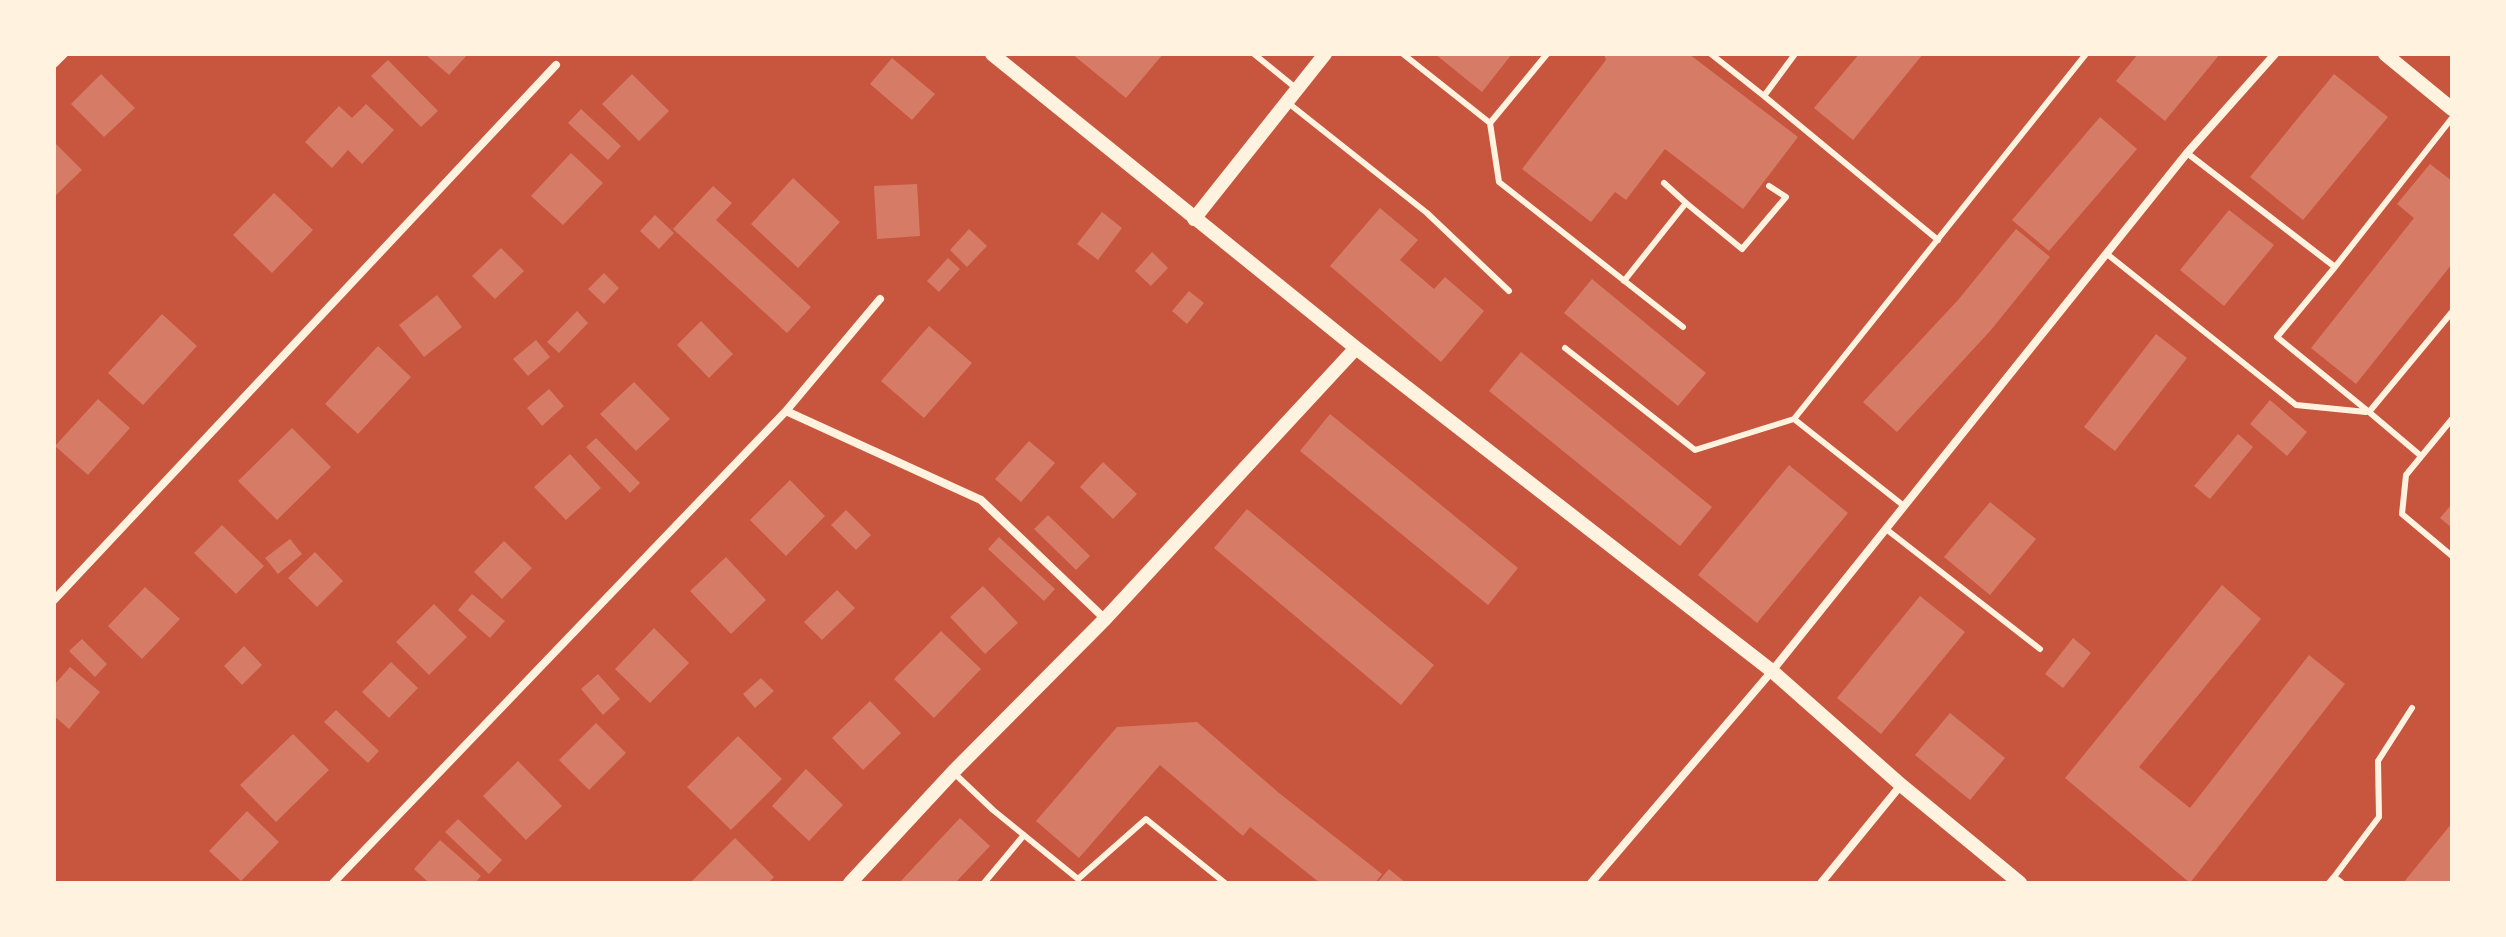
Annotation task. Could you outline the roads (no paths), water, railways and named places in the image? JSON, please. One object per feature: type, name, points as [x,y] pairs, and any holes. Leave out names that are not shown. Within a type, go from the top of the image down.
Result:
[{"type":"street","points":[[54,64],[64,54]]},
{"type":"street","points":[[992,54],[1356,348],[1772,671],[1901,785],[2020,883]]},
{"type":"street","points":[[1194,219],[1325,54]]},
{"type":"street","points":[[1591,883],[1772,671],[2187,153],[2275,54]]},
{"type":"street","points":[[2385,54],[2452,109]]},
{"type":"street","points":[[54,600],[556,65]]},
{"type":"street","points":[[333,883],[786,411],[880,299]]},
{"type":"street","points":[[850,883],[953,772],[1105,619],[1356,348]]},
{"type":"street","points":[[786,411],[981,500],[1105,619]]},
{"type":"street","points":[[1821,883],[1901,785]]},
{"type":"lane","points":[[1254,54],[1297,89]]},
{"type":"lane","points":[[1403,54],[1490,123],[1499,182],[1683,327]]},
{"type":"lane","points":[[1490,123],[1547,54]]},
{"type":"lane","points":[[1711,54],[1938,240]]},
{"type":"lane","points":[[1764,96],[1795,54]]},
{"type":"lane","points":[[1565,348],[1695,450],[1794,419],[2086,54]]},
{"type":"lane","points":[[1287,102],[1427,213],[1509,291]]},
{"type":"lane","points":[[2421,456],[2277,337],[2452,118]]},
{"type":"lane","points":[[2187,153],[2335,267]]},
{"type":"lane","points":[[1664,183],[1742,249],[1786,197],[1769,186]]},
{"type":"lane","points":[[1624,281],[1686,203]]},
{"type":"lane","points":[[2107,254],[2296,405],[2369,412]]},
{"type":"lane","points":[[2369,412],[2452,312]]},
{"type":"lane","points":[[1794,419],[1904,506]]},
{"type":"lane","points":[[2452,419],[2406,475],[2402,514],[2452,556]]},
{"type":"lane","points":[[1886,529],[2040,649]]},
{"type":"lane","points":[[2342,883],[2332,880],[2379,817],[2378,761],[2412,708]]},
{"type":"lane","points":[[953,772],[1078,879],[1146,819],[1225,883]]},
{"type":"lane","points":[[984,883],[1024,835]]}]
